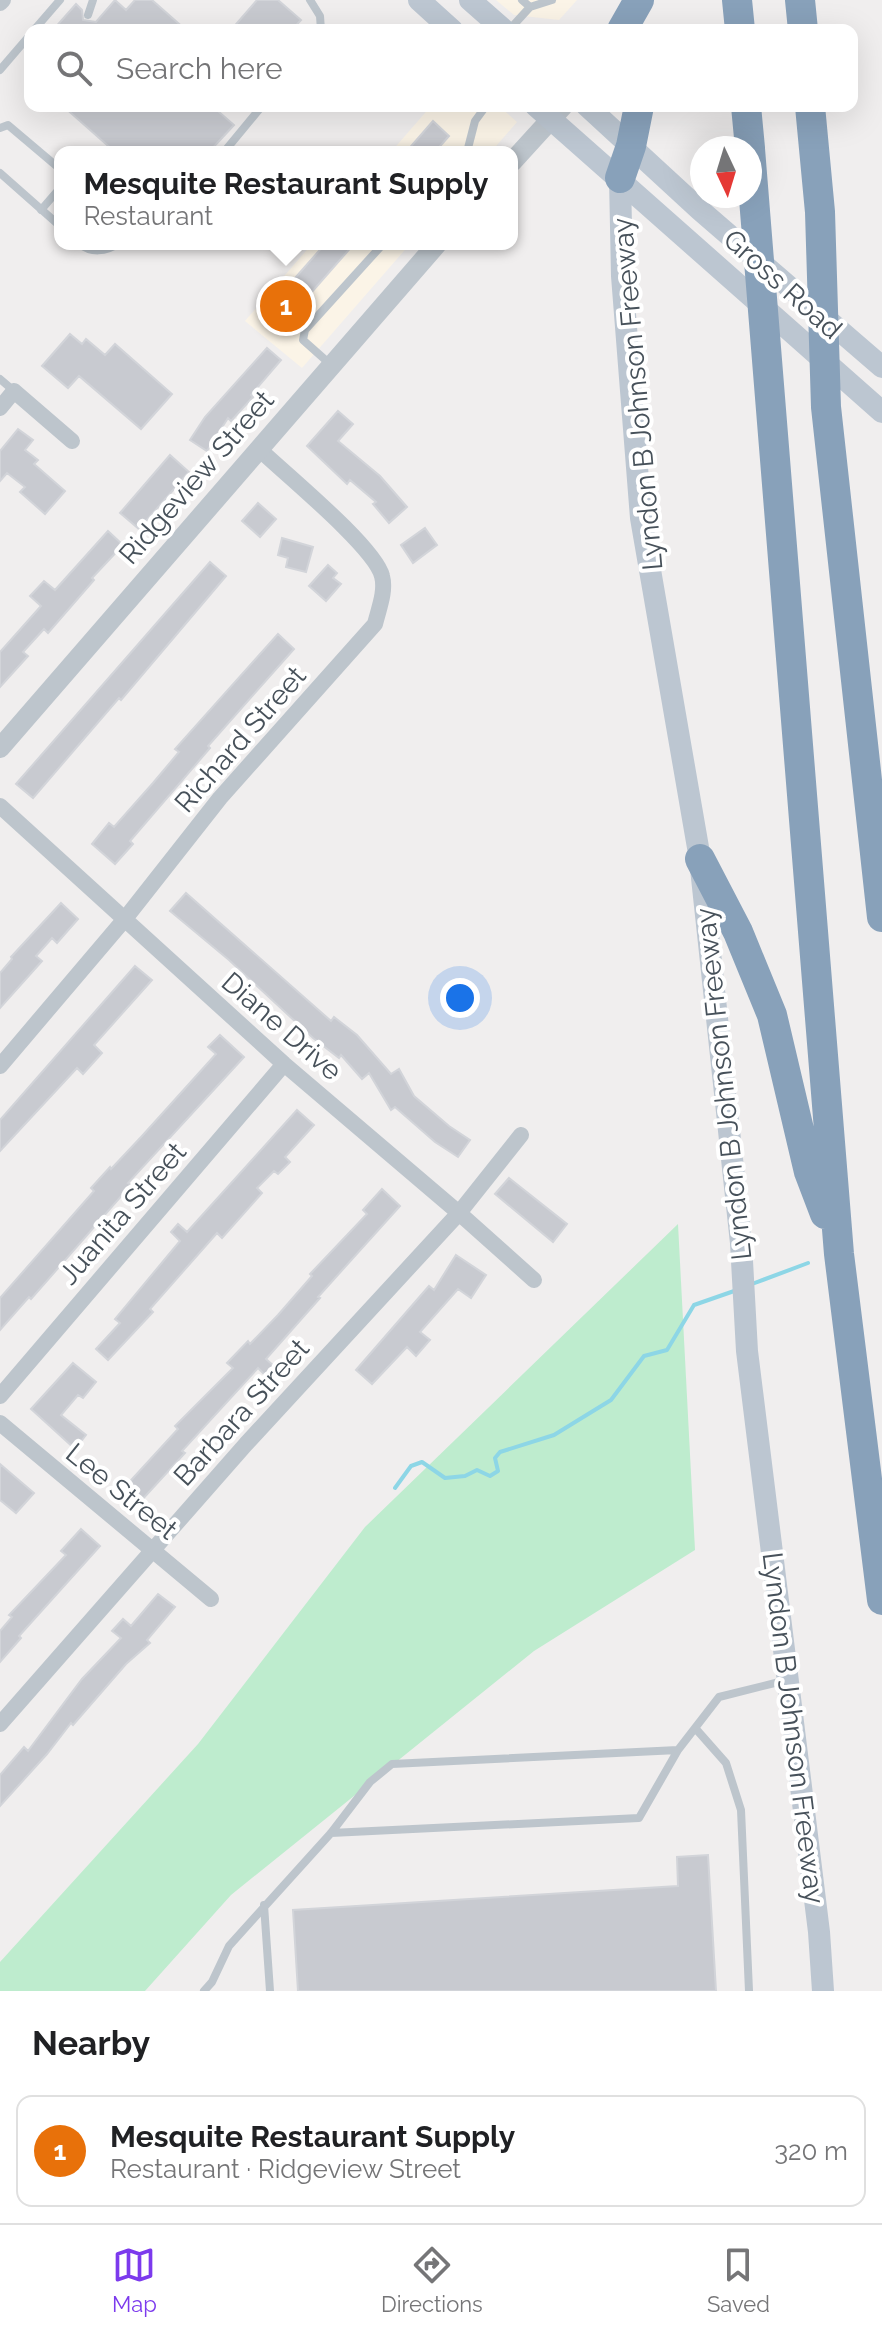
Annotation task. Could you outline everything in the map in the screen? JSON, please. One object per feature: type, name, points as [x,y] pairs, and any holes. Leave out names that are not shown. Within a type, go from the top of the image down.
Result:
[{"type":"highway","points":[[625,24],[639,0]]},
{"type":"highway","points":[[645,24],[647,0]]},
{"type":"highway","points":[[737,0],[739,24]]},
{"type":"highway","points":[[800,0],[802,24]]},
{"type":"highway","points":[[620,178],[638,112]]},
{"type":"highway","points":[[747,112],[749,136]]},
{"type":"highway","points":[[811,112],[820,212],[826,407],[882,917]]},
{"type":"highway","points":[[755,208],[839,1254],[882,1600]]},
{"type":"highway","points":[[700,859],[738,932],[772,1015],[809,1172],[839,1254]]},
{"type":"main road","points":[[419,0],[445,24]]},
{"type":"main road","points":[[470,0],[499,24]]},
{"type":"main road","name":"Gross Road","points":[[551,112],[701,252],[881,411]]},
{"type":"main road","name":"Gross Road","points":[[594,112],[700,210],[879,365]]},
{"type":"main road","name":"Lyndon B Johnson Freeway","points":[[620,178],[622,276],[641,518],[700,859],[741,1243],[747,1351],[819,1932],[823,1991]]},
{"type":"street","points":[[518,154],[549,112]]},
{"type":"street","name":"Ridgeview Street","points":[[0,748],[428,250]]},
{"type":"street","points":[[0,408],[14,391],[72,441]]},
{"type":"street","name":"Richard Street","points":[[0,1066],[124,920],[220,798],[375,624],[383,592],[382,573],[358,541],[258,448]]},
{"type":"street","name":"Diane Drive","points":[[0,806],[284,1064],[534,1280]]},
{"type":"street","name":"Juanita Street","points":[[0,1396],[284,1064]]},
{"type":"street","name":"Barbara Street","points":[[0,1724],[246,1444],[459,1213],[521,1135]]},
{"type":"street","name":"Lee Street","points":[[0,1423],[211,1599]]},
{"type":"lane","points":[[40,24],[60,0]]},
{"type":"lane","points":[[88,15],[93,0]]},
{"type":"lane","points":[[310,0],[320,16],[321,24]]},
{"type":"lane","points":[[510,24],[526,3],[552,0]]},
{"type":"lane","points":[[0,70],[24,43]]},
{"type":"lane","points":[[229,146],[257,112]]},
{"type":"lane","points":[[469,146],[475,121],[482,112]]},
{"type":"lane","points":[[0,128],[8,125],[54,164]]},
{"type":"lane","points":[[0,173],[54,221]]},
{"type":"lane","points":[[41,210],[54,195]]},
{"type":"lane","points":[[330,364],[303,340],[305,330],[378,250]]},
{"type":"lane","points":[[0,379],[14,391]]},
{"type":"lane","points":[[331,1833],[639,1818],[678,1750],[719,1697],[788,1680]]},
{"type":"lane","points":[[696,1729],[726,1763],[741,1810],[749,1991]]},
{"type":"lane","points":[[204,1991],[212,1982],[229,1946],[331,1833],[370,1782],[392,1764],[678,1750]]},
{"type":"lane","points":[[264,1905],[270,1991]]},
{"type":"shaded area","points":[[496,0],[577,0],[559,20],[514,15]]},
{"type":"shaded area","points":[[426,112],[506,112],[517,122],[496,146],[396,146]]},
{"type":"shaded area","points":[[307,250],[405,250],[302,368],[245,321]]},
{"type":"green space","points":[[678,1224],[695,1550],[534,1651],[231,1895],[145,1991],[0,1991],[0,1962],[198,1744],[365,1527]]},
{"type":"building","points":[[115,0],[126,10],[135,0],[152,0],[179,24],[58,24],[76,4],[82,10],[83,20],[96,22]]},
{"type":"building","points":[[257,0],[278,0],[301,20],[297,24],[236,24]]},
{"type":"building","points":[[70,112],[219,112],[234,125],[215,146],[108,146]]},
{"type":"building","points":[[433,121],[449,136],[440,146],[411,146]]},
{"type":"building","points":[[320,250],[349,250],[282,326],[266,311]]},
{"type":"building","points":[[70,334],[82,344],[86,339],[105,355],[115,344],[172,394],[141,429],[79,376],[68,388],[42,366]]},
{"type":"building","points":[[267,348],[281,360],[251,395],[253,397],[231,421],[228,418],[207,451],[190,440],[205,417]]},
{"type":"building","points":[[338,411],[353,424],[338,441],[380,476],[407,507],[389,523],[373,504],[376,502],[350,480],[347,484],[307,446]]},
{"type":"building","points":[[18,429],[33,440],[25,450],[38,460],[34,464],[65,491],[45,514],[20,492],[25,487],[7,473],[0,481],[0,451]]},
{"type":"building","points":[[170,455],[189,472],[139,529],[120,513]]},
{"type":"building","points":[[258,503],[276,519],[260,537],[242,521]]},
{"type":"building","points":[[425,528],[437,545],[413,563],[401,545]]},
{"type":"building","points":[[108,531],[123,545],[48,633],[44,629],[23,652],[28,656],[0,687],[0,652],[41,606],[30,596],[44,581],[55,590]]},
{"type":"building","points":[[282,538],[313,547],[306,572],[286,567],[288,558],[278,555]]},
{"type":"building","points":[[210,562],[226,576],[33,798],[16,784]]},
{"type":"building","points":[[328,565],[337,573],[333,578],[341,584],[326,601],[309,586]]},
{"type":"building","points":[[278,634],[294,649],[208,746],[210,748],[130,841],[133,844],[115,864],[92,844],[109,823],[114,827],[153,783],[179,752],[175,749]]},
{"type":"building","points":[[186,893],[331,1021],[334,1017],[357,1035],[391,1074],[399,1069],[414,1096],[470,1140],[458,1157],[435,1142],[395,1107],[391,1110],[369,1073],[362,1079],[341,1055],[339,1058],[313,1038],[229,960],[170,911]]},
{"type":"building","points":[[61,903],[78,919],[57,943],[52,938],[36,956],[42,961],[0,1008],[0,973]]},
{"type":"building","points":[[135,966],[152,980],[94,1045],[102,1053],[83,1074],[77,1068],[0,1151],[0,1120]]},
{"type":"building","points":[[220,1035],[244,1057],[128,1183],[131,1185],[0,1330],[0,1298],[94,1191],[91,1188],[216,1054],[208,1047]]},
{"type":"building","points":[[297,1110],[314,1125],[285,1157],[290,1162],[278,1174],[274,1171],[257,1188],[262,1193],[222,1238],[217,1233],[150,1309],[153,1312],[108,1360],[96,1349],[120,1323],[115,1319],[180,1241],[171,1232],[178,1224],[187,1232]]},
{"type":"building","points":[[509,1178],[567,1224],[553,1242],[495,1194]]},
{"type":"building","points":[[382,1189],[400,1206],[266,1359],[275,1367],[266,1376],[258,1368],[139,1503],[123,1489],[178,1429],[175,1426],[233,1368],[227,1363],[278,1315],[312,1276],[310,1274],[367,1214],[363,1210]]},
{"type":"building","points":[[456,1255],[486,1275],[471,1298],[458,1289],[420,1332],[430,1340],[416,1356],[407,1347],[372,1384],[356,1370],[429,1286],[434,1290]]},
{"type":"building","points":[[73,1363],[96,1382],[83,1398],[78,1395],[61,1415],[86,1435],[75,1449],[31,1409]]},
{"type":"building","points":[[0,1464],[34,1493],[16,1513],[0,1500]]},
{"type":"building","points":[[81,1529],[100,1546],[19,1636],[21,1638],[0,1662],[0,1631],[12,1617],[9,1615],[66,1555],[61,1551]]},
{"type":"building","points":[[158,1594],[175,1607],[147,1640],[150,1643],[126,1664],[73,1725],[71,1723],[0,1806],[0,1775],[24,1747],[28,1751],[82,1679],[121,1638],[112,1631],[123,1619],[131,1626]]},
{"type":"building","points":[[708,1855],[716,1991],[298,1991],[293,1910],[678,1886],[677,1857]]},
{"type":"waterway","points":[[752,1284],[808,1263]]},
{"type":"waterway","points":[[395,1488],[411,1466],[422,1462],[445,1478],[465,1476],[477,1470],[490,1476],[498,1471],[495,1458],[500,1452],[554,1435],[611,1400],[644,1356],[667,1350],[694,1305],[737,1290]]},
{"type":"place","name":"Mesquite Restaurant Supply","points":[[286,306]]}]
